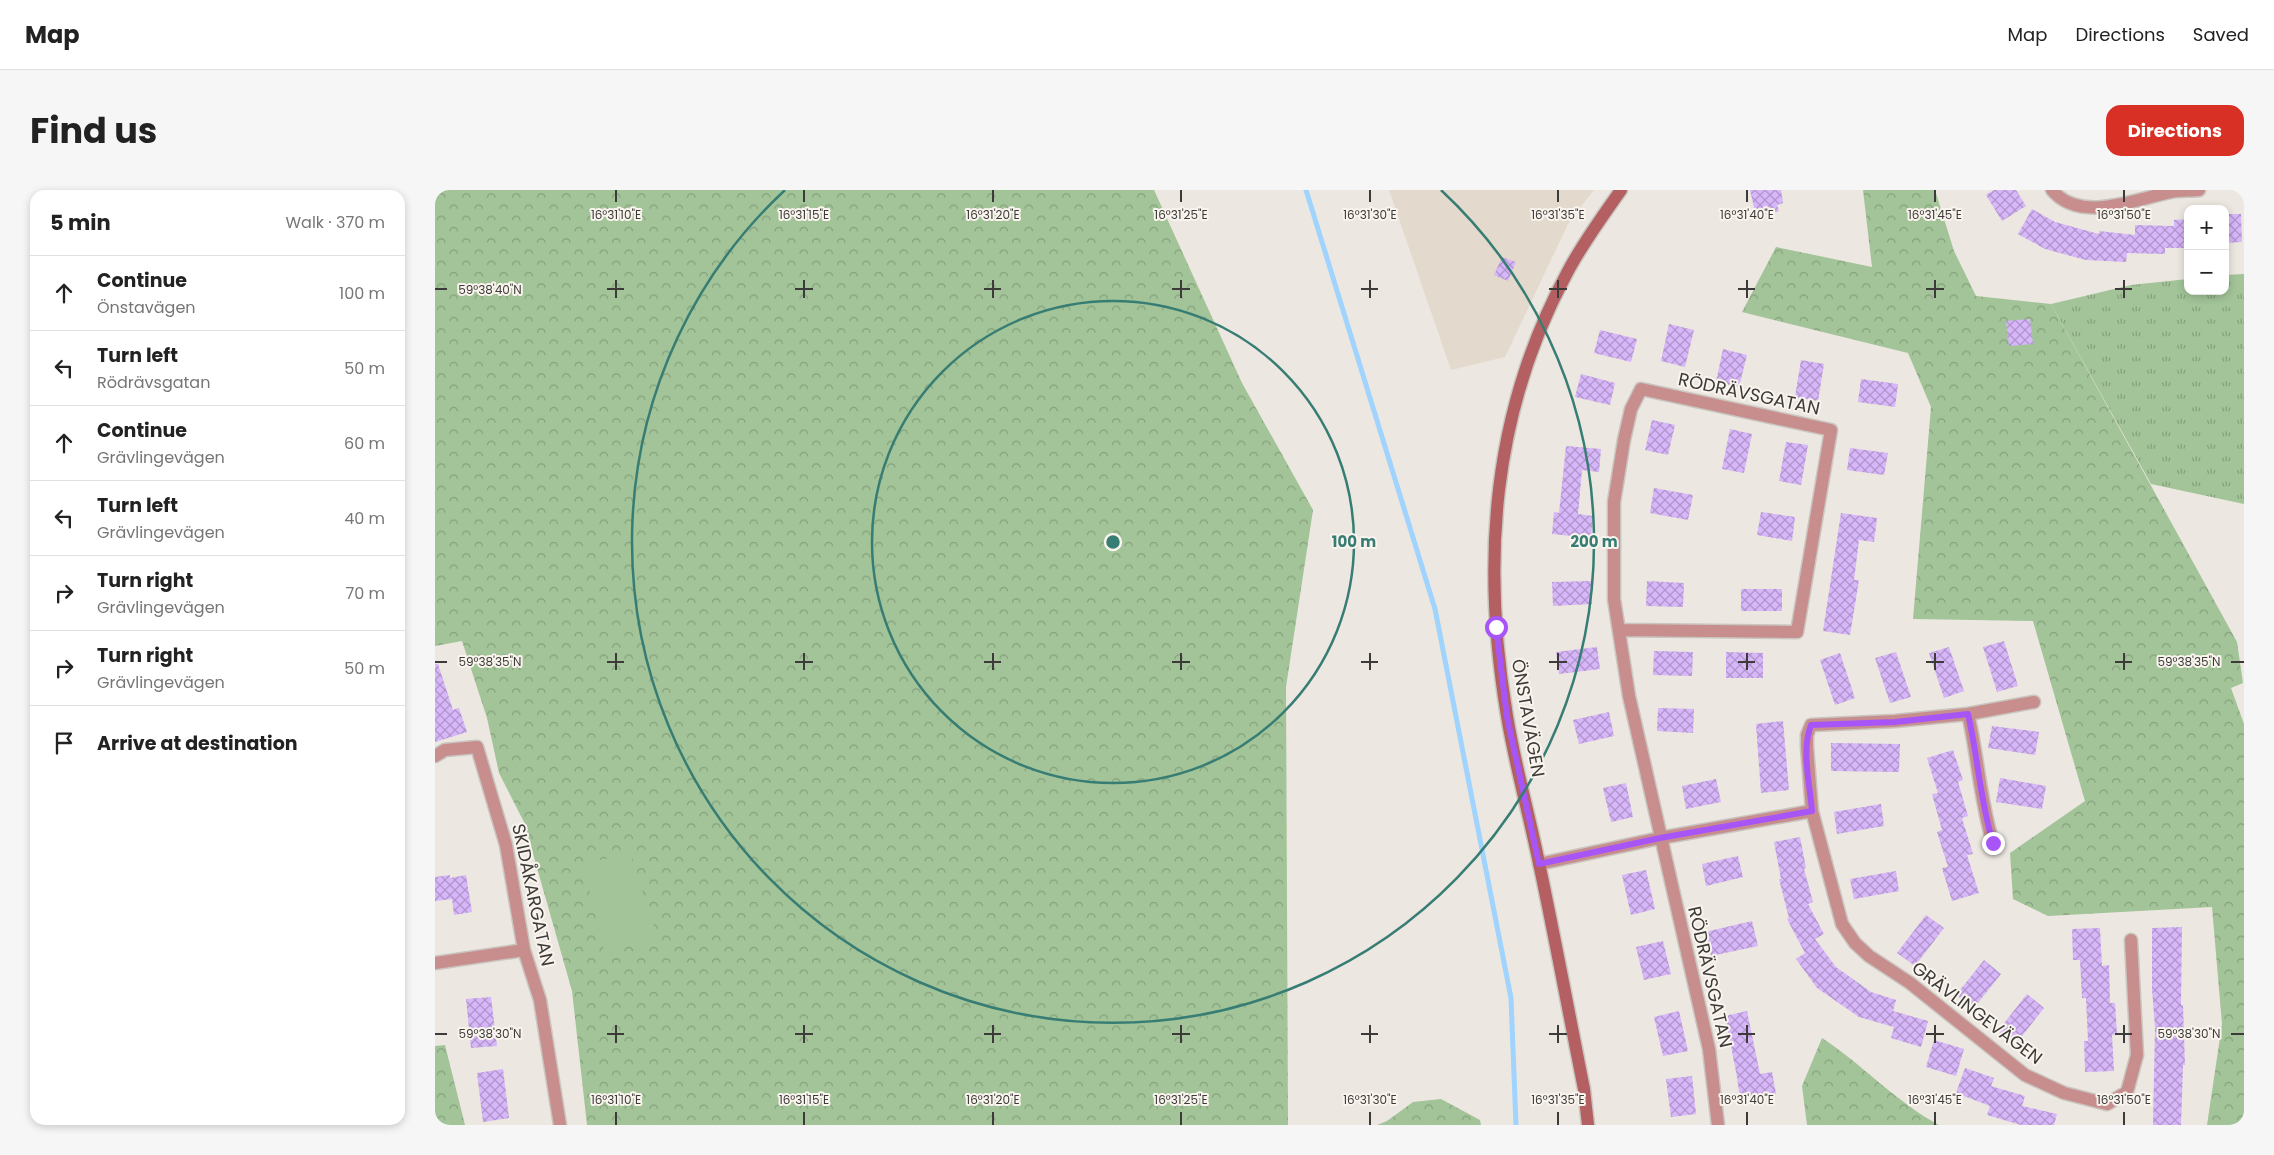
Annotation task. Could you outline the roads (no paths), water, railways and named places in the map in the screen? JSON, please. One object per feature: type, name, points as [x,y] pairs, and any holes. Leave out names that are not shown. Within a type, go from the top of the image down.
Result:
[{"type":"street","name":"ÖNSTAVÄGEN","points":[[1588,1125],[1584,1089],[1539,864],[1507,717],[1497,636],[1493,571],[1496,499],[1504,450],[1520,383],[1543,322],[1567,271],[1621,190]]},
{"type":"street","points":[[2052,190],[2064,201],[2079,206],[2093,207],[2174,191],[2199,190]]},
{"type":"street","name":"RÖDRÄVSGATAN","points":[[1619,630],[1797,632],[1831,430],[1641,389],[1631,409],[1623,440],[1614,502],[1614,599],[1629,696],[1709,1049],[1718,1125]]},
{"type":"street","name":"GRÄVLINGEVÄGEN","points":[[2034,702],[1968,714],[1895,722],[1811,725],[1807,735],[1807,747],[1812,811],[1842,924],[1855,943],[1869,956],[1910,983],[2025,1075],[2064,1093],[2107,1104],[2127,1092],[2137,1055],[2131,940]]},
{"type":"street","points":[[1968,714],[1976,749],[1986,821],[1993,843]]},
{"type":"street","name":"SKIDÅKARGATAN","points":[[435,756],[445,750],[477,747],[506,845],[524,950],[540,1000],[560,1125]]},
{"type":"street","points":[[1539,864],[1660,838],[1812,811]]},
{"type":"street","points":[[435,963],[524,950]]},
{"type":"waterway","points":[[1306,190],[1435,609],[1511,998],[1516,1125]]}]
